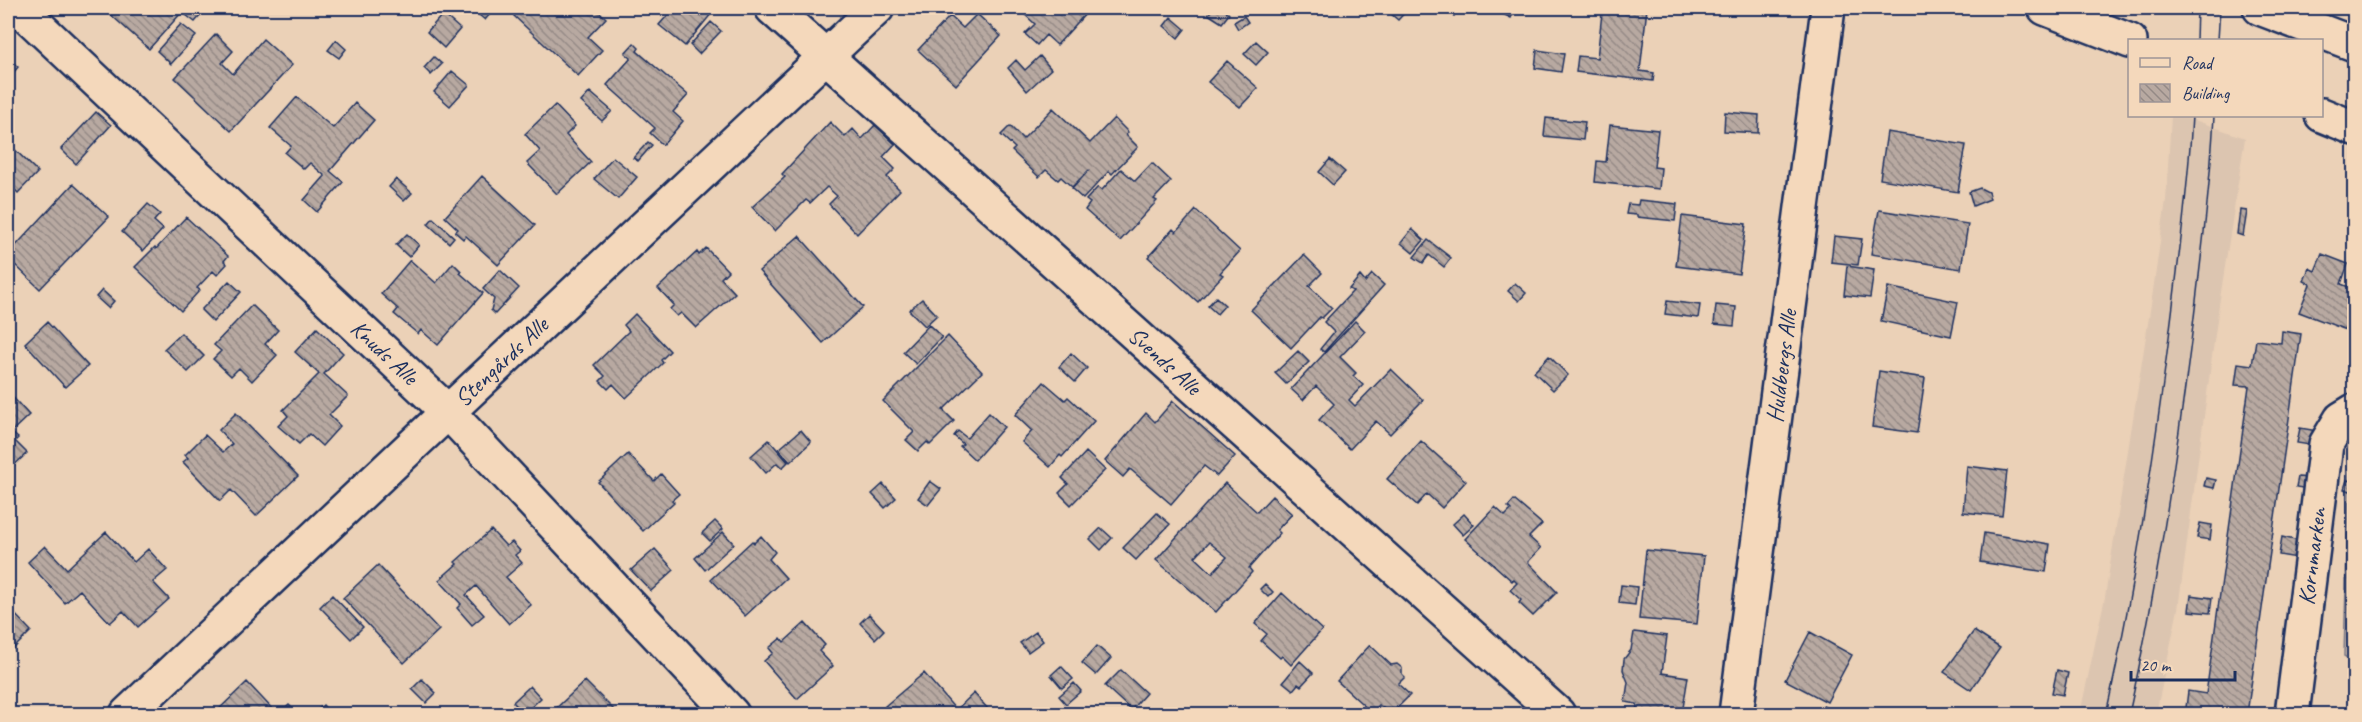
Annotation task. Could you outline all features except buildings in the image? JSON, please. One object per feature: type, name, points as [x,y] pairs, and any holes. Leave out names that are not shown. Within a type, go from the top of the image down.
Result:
[{"type":"main road","name":"Knuds Alle","points":[[19,8],[448,412],[732,714]]},
{"type":"main road","name":"Svends Alle","points":[[772,8],[1558,714]]},
{"type":"main road","name":"Stengårds Alle","points":[[127,714],[877,8]]},
{"type":"main road","points":[[2045,8],[2124,38]]},
{"type":"main road","points":[[2260,8],[2355,44]]},
{"type":"main road","name":"Huldbergs Alle","points":[[1736,714],[1827,16]]},
{"type":"main road","points":[[2323,115],[2355,128]]},
{"type":"main road","name":"Kornmarken","points":[[2292,714],[2326,444],[2341,419],[2355,411]]},
{"type":"shaded area","points":[[2171,117],[2186,117],[2245,138],[2219,305],[2178,609],[2156,714],[2080,714],[2105,597],[2166,200]]},
{"type":"green space","points":[[2354,438],[2354,662],[2344,656],[2350,442]]},
{"type":"tram line","points":[[2196,39],[2197,8]]},
{"type":"tram line","points":[[2218,39],[2220,8]]},
{"type":"tram line","points":[[2106,714],[2134,574],[2156,432],[2182,227],[2192,117]]},
{"type":"tram line","points":[[2129,714],[2156,576],[2178,436],[2204,229],[2214,117]]}]
